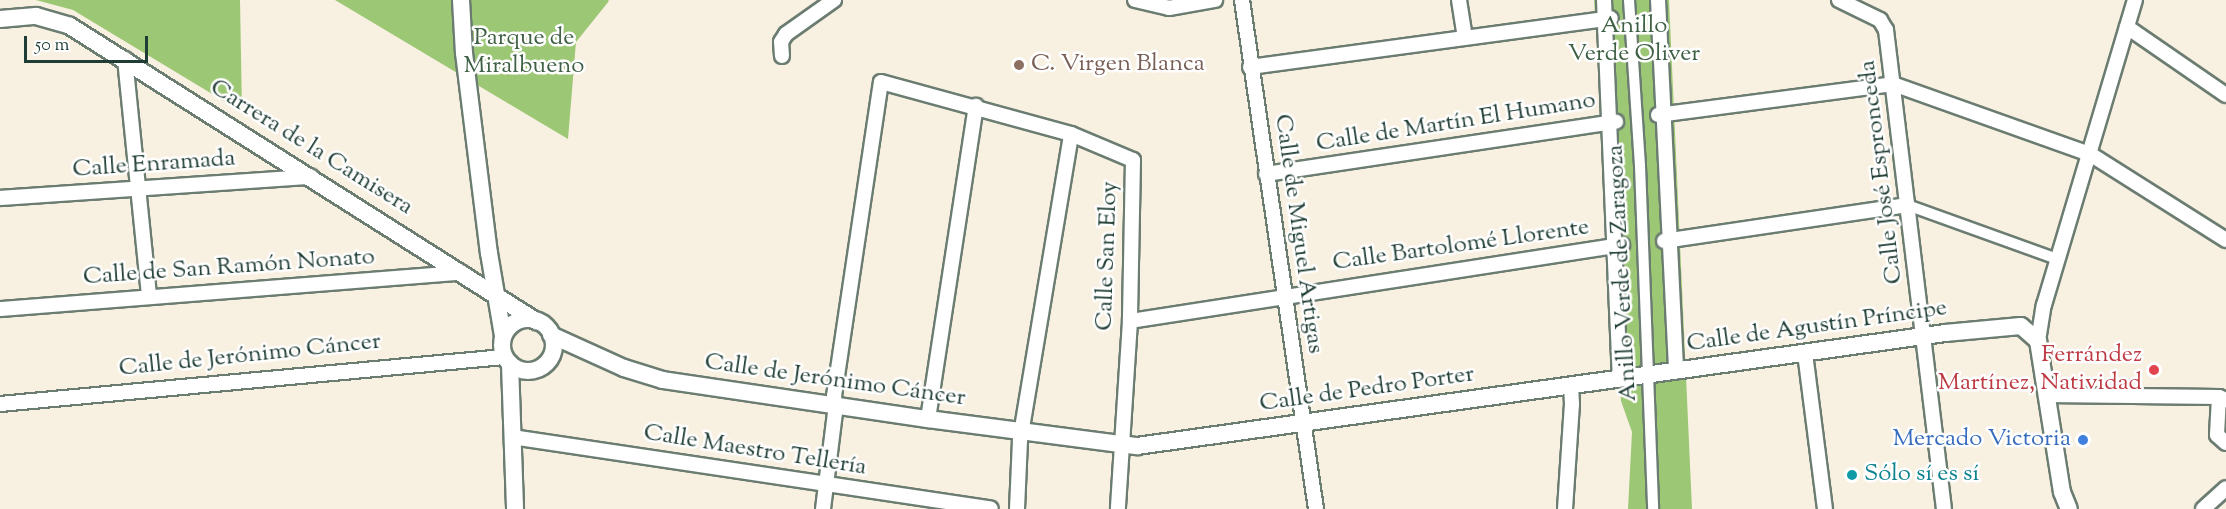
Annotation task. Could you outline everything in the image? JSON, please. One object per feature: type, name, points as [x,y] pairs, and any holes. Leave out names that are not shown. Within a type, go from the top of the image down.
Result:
[{"type":"street","points":[[461,0],[464,53],[489,253],[507,360],[515,509]]},
{"type":"street","points":[[782,56],[781,42],[786,33],[834,0]]},
{"type":"street","points":[[1136,0],[1169,8],[1215,0]]},
{"type":"street","name":"Calle de Miguel Artigas","points":[[1242,0],[1316,509]]},
{"type":"street","points":[[1459,0],[1465,38]]},
{"type":"street","points":[[1604,0],[1608,18],[1619,246],[1620,380]]},
{"type":"street","name":"Anillo Verde de Zaragoza","points":[[1629,0],[1653,509]]},
{"type":"street","points":[[1658,0],[1666,241],[1676,372]]},
{"type":"street","name":"Calle José Espronceda","points":[[1839,0],[1880,20],[1886,30],[1944,509]]},
{"type":"street","points":[[2069,509],[2061,501],[2038,341],[2043,308],[2135,0]]},
{"type":"street","name":"Carrera de la Camisera","points":[[0,19],[36,16],[58,21],[125,59],[536,321]]},
{"type":"street","points":[[1250,67],[1608,18]]},
{"type":"street","points":[[2127,27],[2226,94]]},
{"type":"street","points":[[125,59],[148,297]]},
{"type":"street","name":"Calle San Eloy","points":[[834,405],[881,82],[976,106],[1071,134],[1133,160],[1130,321],[1118,509]]},
{"type":"street","points":[[1661,115],[1893,84],[2090,154],[2226,240]]},
{"type":"street","points":[[928,419],[976,106]]},
{"type":"street","name":"Calle de Martín El Humano","points":[[1266,174],[1612,122]]},
{"type":"street","points":[[1017,509],[1022,432],[1071,134]]},
{"type":"street","name":"Calle Enramada","points":[[0,198],[311,177]]},
{"type":"street","points":[[1666,241],[1907,205],[2057,259]]},
{"type":"street","name":"Calle Bartolomé Llorente","points":[[1130,321],[1619,246]]},
{"type":"street","points":[[462,273],[477,266],[489,253]]},
{"type":"street","name":"Calle de San Ramón Nonato","points":[[0,309],[462,273]]},
{"type":"street","points":[[2038,341],[2021,326],[2043,308]]},
{"type":"street","points":[[503,336],[515,323],[527,320],[544,325],[551,335],[552,355],[541,367],[523,371],[507,360]]},
{"type":"street","name":"Calle de Agustín Príncipe","points":[[1620,380],[1923,336],[2021,326]]},
{"type":"street","name":"Calle de Jerónimo Cáncer","points":[[551,335],[643,375],[928,419],[1121,445]]},
{"type":"street","points":[[1805,353],[1824,509]]},
{"type":"street","name":"Calle de Jerónimo Cáncer","points":[[0,404],[507,360]]},
{"type":"street","name":"Calle de Pedro Porter","points":[[1121,445],[1153,445],[1620,380]]},
{"type":"street","points":[[1564,509],[1572,404],[1571,386]]},
{"type":"street","points":[[2046,395],[2222,398],[2217,435],[2226,443]]},
{"type":"street","points":[[823,509],[834,405]]},
{"type":"street","name":"Calle Maestro Tellería","points":[[512,436],[991,509]]},
{"type":"street","points":[[2203,509],[2226,488]]},
{"type":"green space","points":[[36,0],[240,0],[242,112],[73,10]]},
{"type":"green space","name":"Parque de Miralbueno","points":[[335,0],[609,1],[576,42],[568,139]]},
{"type":"green space","name":"Anillo Verde Oliver","points":[[1594,0],[1669,0],[1692,509],[1628,509],[1632,432],[1621,401]]},
{"type":"place","name":"C. Virgen Blanca","points":[[1019,65]]},
{"type":"place","name":"Ferrández Martínez, Natividad","points":[[2154,370]]},
{"type":"place","name":"Mercado Victoria","points":[[2083,440]]},
{"type":"place","name":"Sólo sí es sí","points":[[1852,475]]}]
